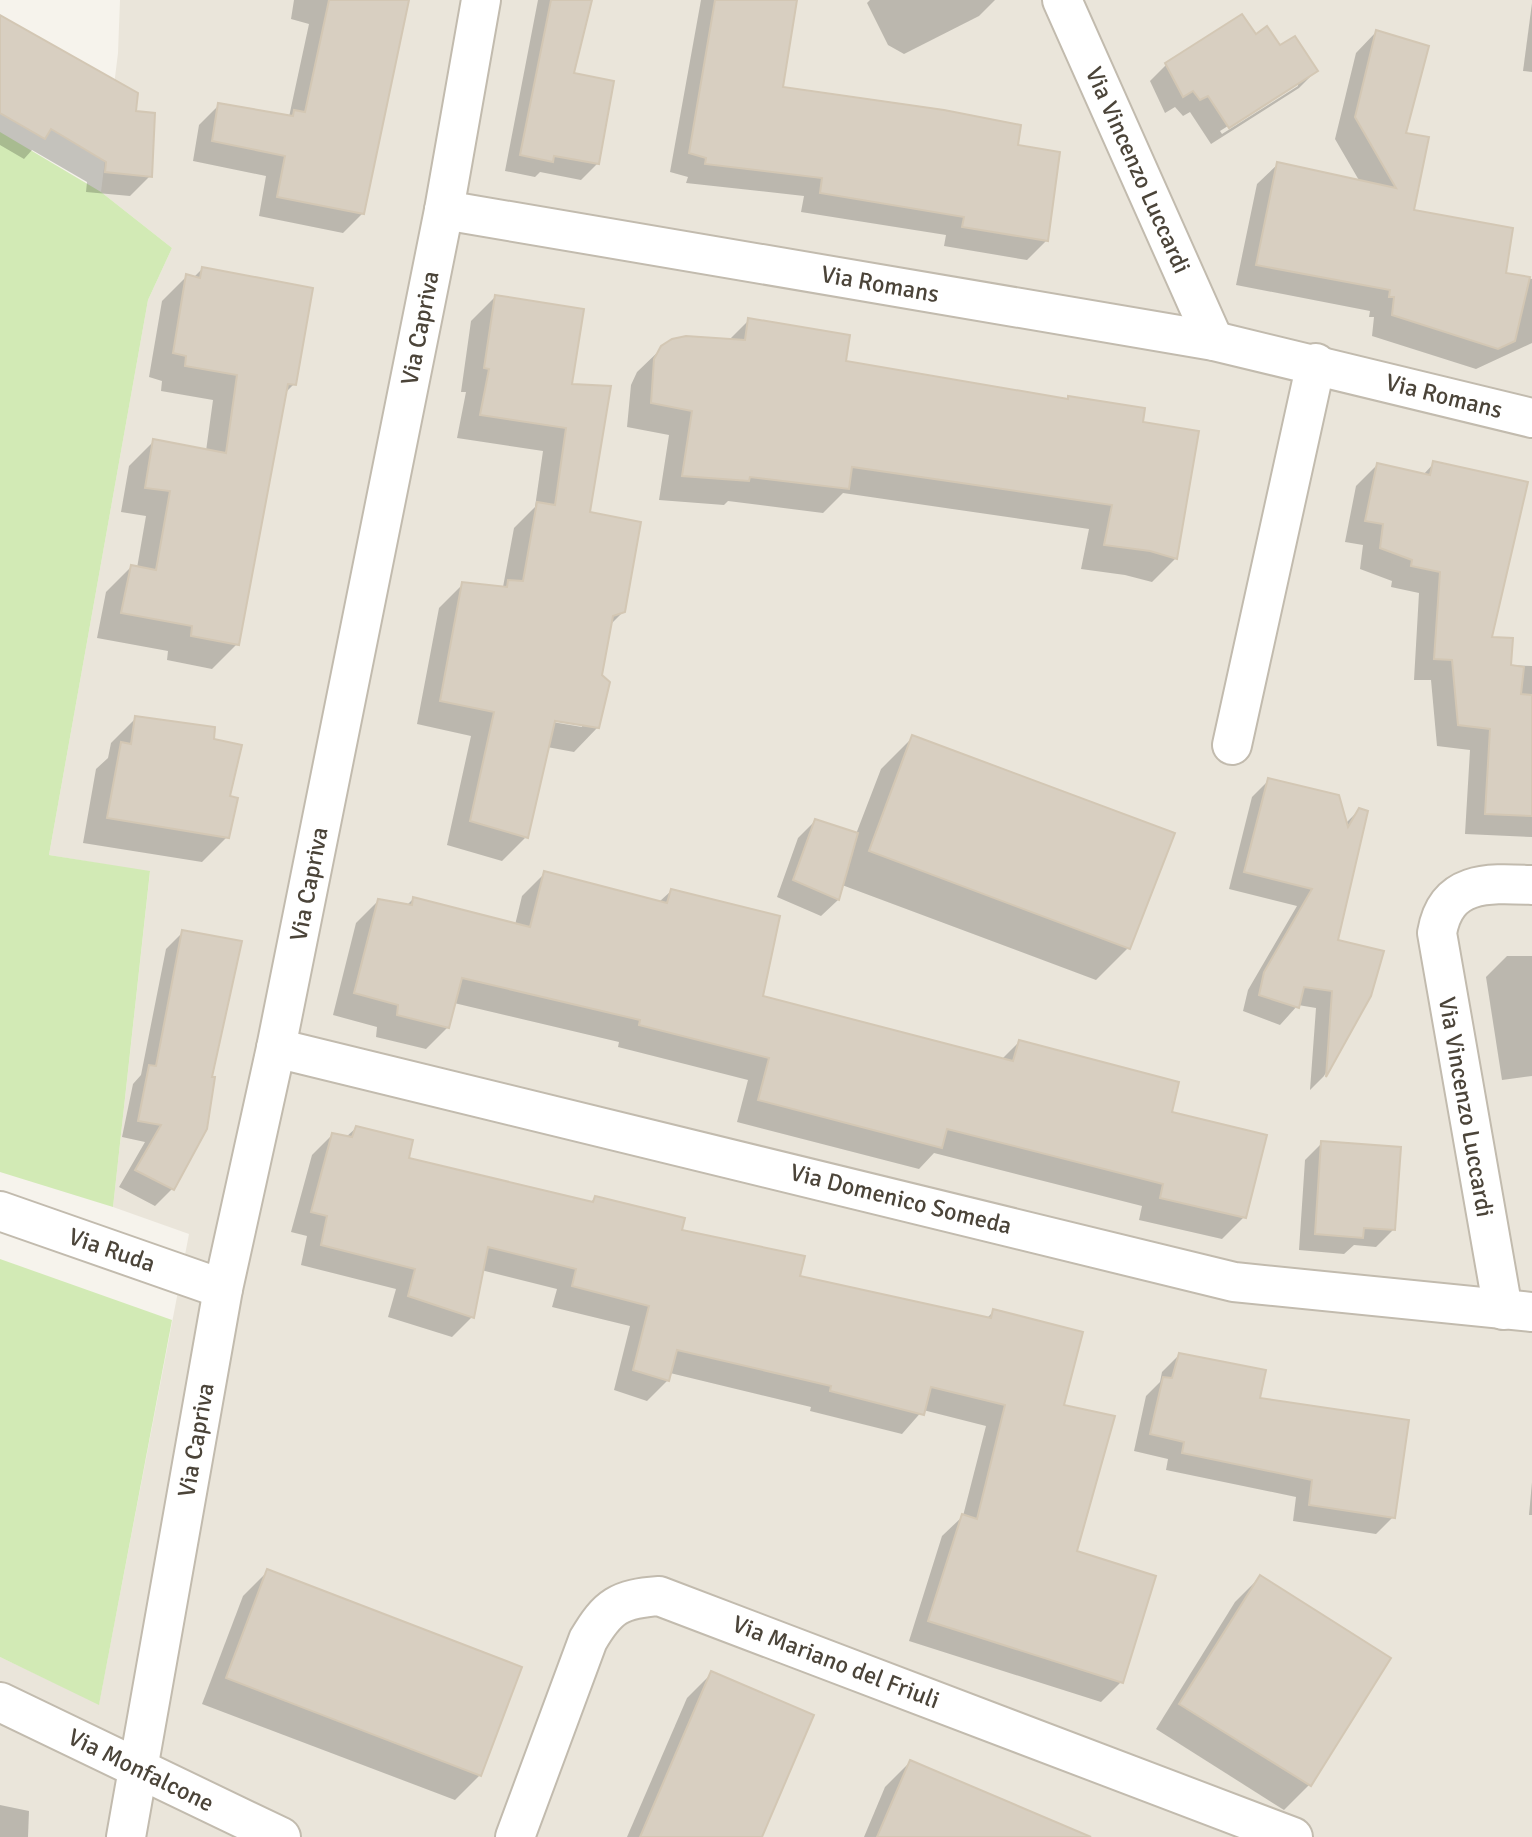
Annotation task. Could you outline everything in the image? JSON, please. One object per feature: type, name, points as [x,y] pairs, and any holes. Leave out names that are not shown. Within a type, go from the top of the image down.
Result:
[{"type":"street","name":"Via Capriva","points":[[126,1837],[223,1289],[276,1048],[444,210],[481,0]]},
{"type":"street","name":"Via Vincenzo Luccardi","points":[[1062,0],[1214,341]]},
{"type":"street","name":"Via Romans","points":[[444,210],[1214,341],[1316,363],[1532,418]]},
{"type":"street","points":[[1232,745],[1316,363]]},
{"type":"street","name":"Via Vincenzo Luccardi","points":[[1518,1311],[1438,950],[1439,920],[1447,905],[1461,891],[1479,886],[1532,885]]},
{"type":"street","name":"Via Domenico Someda","points":[[276,1048],[1234,1282],[1518,1311]]},
{"type":"street","name":"Via Ruda","points":[[0,1211],[223,1289]]},
{"type":"street","name":"Via Mariano del Friuli","points":[[515,1837],[576,1673],[600,1620],[612,1607],[629,1598],[659,1596],[1293,1837]]},
{"type":"street","name":"Via Monfalcone","points":[[0,1702],[282,1837]]},
{"type":"shaded area","points":[[120,0],[1532,0],[1532,1837],[0,1837],[0,1657],[99,1704],[189,1234],[113,1207],[150,872],[49,855],[148,300],[172,248],[101,192],[118,53]]},
{"type":"green space","points":[[0,132],[101,192],[172,248],[148,300],[49,855],[150,871],[113,1207],[0,1172]]},
{"type":"green space","points":[[0,1259],[172,1320],[99,1705],[0,1657]]},
{"type":"building","points":[[329,0],[409,0],[364,214],[277,197],[285,156],[212,141],[218,103],[293,116],[294,110],[305,112]]},
{"type":"building","points":[[551,0],[592,0],[574,73],[614,81],[599,164],[554,156],[553,162],[520,155]]},
{"type":"building","points":[[715,0],[797,0],[783,87],[944,110],[1021,125],[1018,145],[1060,152],[1048,241],[962,227],[964,217],[820,193],[822,178],[705,164],[706,158],[689,153]]},
{"type":"building","points":[[1242,14],[1256,34],[1267,26],[1280,45],[1295,36],[1318,71],[1229,128],[1208,96],[1200,100],[1193,91],[1183,97],[1165,63]]},
{"type":"building","points":[[0,15],[138,93],[136,111],[155,113],[152,177],[105,172],[106,162],[51,129],[45,139],[0,113]]},
{"type":"building","points":[[1376,30],[1429,46],[1406,133],[1429,137],[1414,210],[1513,228],[1506,273],[1530,277],[1515,341],[1498,349],[1392,315],[1394,297],[1389,297],[1390,290],[1256,265],[1277,162],[1396,188],[1355,117]]},
{"type":"building","points":[[202,267],[313,288],[296,385],[288,384],[239,645],[191,636],[192,626],[121,613],[131,565],[156,570],[170,491],[145,488],[153,439],[226,453],[237,375],[185,366],[186,356],[173,353],[186,274],[200,278]]},
{"type":"building","points":[[495,295],[584,309],[572,384],[611,386],[590,512],[641,522],[625,612],[613,616],[602,675],[610,682],[599,728],[555,721],[528,838],[470,821],[494,712],[440,701],[462,582],[507,587],[508,580],[523,581],[537,502],[555,505],[566,428],[480,415],[489,369],[484,368]]},
{"type":"building","points":[[748,318],[850,335],[846,361],[1068,399],[1068,396],[1145,408],[1143,422],[1199,431],[1177,559],[1150,551],[1104,545],[1112,505],[852,467],[849,489],[750,477],[749,481],[682,476],[692,411],[651,403],[654,359],[661,346],[672,339],[686,336],[745,340]]},
{"type":"building","points":[[1433,461],[1528,482],[1492,637],[1513,638],[1511,665],[1524,667],[1521,694],[1532,695],[1532,816],[1485,814],[1490,729],[1458,725],[1452,660],[1434,659],[1440,572],[1411,566],[1412,560],[1380,548],[1383,524],[1365,521],[1377,463],[1430,475]]},
{"type":"building","points":[[135,716],[215,727],[214,739],[242,745],[230,796],[238,798],[229,838],[107,818],[121,742],[131,744]]},
{"type":"building","points":[[912,735],[1175,833],[1130,949],[869,851]]},
{"type":"building","points":[[1268,778],[1339,795],[1348,827],[1359,808],[1368,811],[1338,940],[1384,951],[1371,996],[1326,1077],[1332,991],[1304,987],[1299,1008],[1259,995],[1264,972],[1312,889],[1244,872]]},
{"type":"building","points":[[815,819],[858,833],[839,900],[793,880]]},
{"type":"building","points":[[544,871],[667,903],[671,889],[780,916],[763,996],[1013,1061],[1019,1040],[1179,1082],[1172,1112],[1267,1135],[1246,1218],[1160,1198],[1163,1184],[947,1129],[942,1148],[758,1100],[769,1058],[639,1025],[640,1020],[462,978],[449,1028],[397,1015],[398,1005],[354,993],[378,899],[412,905],[413,897],[530,927]]},
{"type":"building","points":[[182,930],[242,941],[212,1077],[215,1077],[207,1129],[174,1190],[135,1170],[161,1125],[138,1121],[149,1065],[156,1066]]},
{"type":"building","points":[[356,1126],[413,1140],[409,1158],[593,1202],[595,1196],[685,1218],[682,1230],[805,1256],[800,1276],[991,1318],[993,1309],[1083,1332],[1064,1405],[1115,1416],[1077,1551],[1156,1576],[1123,1683],[928,1621],[962,1514],[977,1519],[1005,1405],[931,1387],[924,1415],[830,1391],[831,1386],[677,1350],[669,1381],[633,1370],[649,1306],[572,1286],[576,1269],[488,1247],[474,1318],[408,1296],[415,1269],[321,1245],[327,1216],[311,1212],[332,1133],[352,1137]]},
{"type":"building","points":[[1321,1141],[1401,1147],[1395,1230],[1364,1228],[1363,1238],[1315,1234]]},
{"type":"building","points":[[1179,1353],[1266,1370],[1260,1398],[1409,1420],[1395,1518],[1309,1505],[1312,1480],[1182,1453],[1184,1442],[1150,1434],[1163,1377],[1172,1378]]},
{"type":"building","points":[[267,1569],[522,1667],[481,1776],[226,1678]]},
{"type":"building","points":[[1260,1575],[1391,1658],[1311,1786],[1179,1704]]},
{"type":"building","points":[[711,1671],[814,1715],[762,1837],[640,1837]]},
{"type":"building","points":[[910,1760],[1091,1837],[877,1837]]}]
